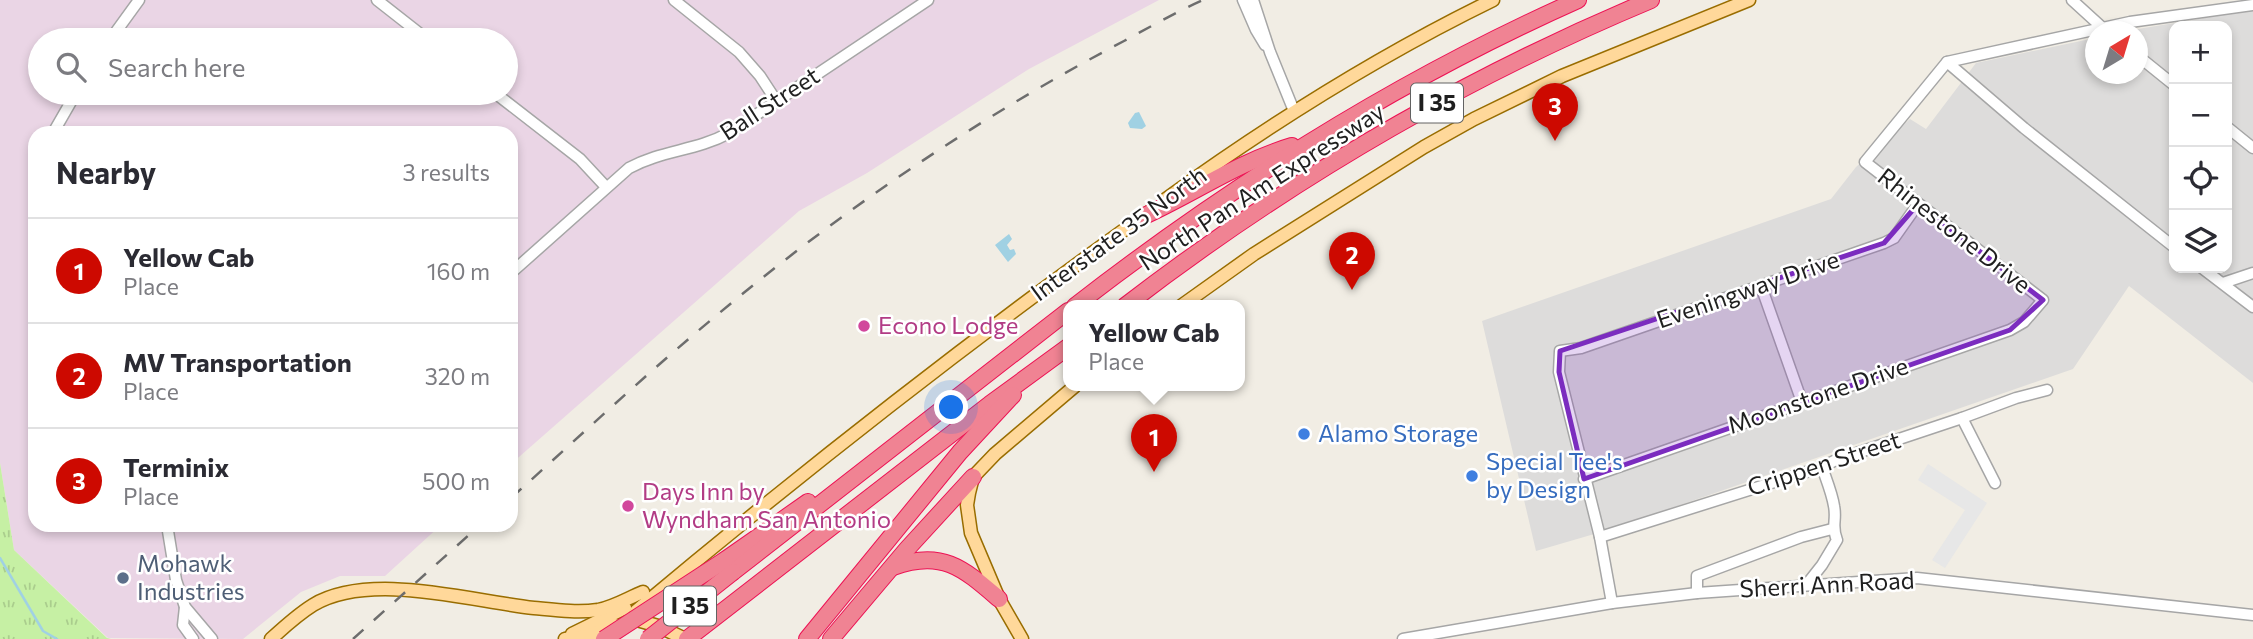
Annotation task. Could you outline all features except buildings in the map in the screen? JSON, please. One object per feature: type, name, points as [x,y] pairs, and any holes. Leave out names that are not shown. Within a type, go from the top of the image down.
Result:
[{"type":"highway","name":"North Pan Am Expressway","points":[[1083,300],[1220,200],[1311,141],[1467,52],[1578,0]]},
{"type":"highway","name":"North Pan Am Expressway","points":[[1133,300],[1234,226],[1423,110],[1594,24],[1651,0]]},
{"type":"highway","points":[[1142,216],[1266,153],[1311,141]]},
{"type":"highway","name":"I 35","points":[[648,639],[729,566],[954,401],[1063,315]]},
{"type":"highway","name":"I 35","points":[[684,638],[1063,351]]},
{"type":"highway","points":[[807,639],[930,488],[1028,377]]},
{"type":"highway","points":[[831,639],[973,477]]},
{"type":"highway","points":[[891,568],[922,559],[937,559],[969,573],[999,598]]},
{"type":"highway","points":[[604,639],[729,566]]},
{"type":"main road","name":"Interstate 35 North","points":[[563,639],[601,632],[628,617],[736,527],[1065,272],[1294,111],[1431,31],[1493,0]]},
{"type":"main road","points":[[1189,300],[1254,254],[1424,147],[1474,119],[1562,76],[1749,0]]},
{"type":"main road","points":[[1023,639],[999,598],[971,533],[967,505],[973,477],[1017,434],[1069,391]]},
{"type":"main road","name":"Interstate 35 North","points":[[563,639],[631,604],[643,592],[736,527]]},
{"type":"main road","points":[[271,639],[314,604],[377,588],[561,610],[596,610],[643,592]]},
{"type":"main road","points":[[628,617],[658,626],[684,638]]},
{"type":"street","points":[[119,28],[139,0]]},
{"type":"street","points":[[377,0],[413,28]]},
{"type":"street","points":[[674,0],[739,52],[760,76],[777,102]]},
{"type":"street","name":"Ball Street","points":[[518,267],[606,187],[638,163],[706,144],[729,133],[928,0]]},
{"type":"street","points":[[1243,0],[1256,30],[1270,52]]},
{"type":"street","points":[[1253,0],[1294,111]]},
{"type":"street","points":[[2072,0],[2094,21]]},
{"type":"street","points":[[2148,23],[2253,5]]},
{"type":"street","points":[[1947,62],[2085,34]]},
{"type":"street","points":[[1947,62],[2024,128],[2169,243]]},
{"type":"street","name":"Rhinestone Drive","points":[[1947,62],[1865,162],[2043,300]]},
{"type":"street","points":[[2148,65],[2173,84]]},
{"type":"street","points":[[57,126],[69,105]]},
{"type":"street","points":[[510,105],[580,159],[606,187]]},
{"type":"street","points":[[2232,131],[2253,148]]},
{"type":"street","name":"Eveningway Drive","points":[[1584,479],[1559,372],[1560,351],[1581,348],[1884,243],[1894,238],[1918,204]]},
{"type":"street","points":[[2209,273],[2253,307]]},
{"type":"street","points":[[2223,283],[2253,274]]},
{"type":"street","points":[[1761,286],[1802,402]]},
{"type":"street","name":"Moonstone Drive","points":[[1584,479],[2010,330],[2024,322],[2043,300]]},
{"type":"street","name":"Crippen Street","points":[[1600,537],[1822,467],[2016,398],[2047,390]]},
{"type":"street","points":[[1962,418],[1995,483]]},
{"type":"street","points":[[1807,584],[1837,540],[1832,530],[1836,513],[1834,503],[1822,467]]},
{"type":"street","points":[[1584,479],[1600,537],[1612,603]]},
{"type":"street","points":[[1697,593],[1697,576],[1801,537],[1832,530]]},
{"type":"street","points":[[168,532],[185,607],[183,625],[193,639]]},
{"type":"street","name":"Sherri Ann Road","points":[[1403,639],[1612,603],[1697,593],[1916,578],[2253,615]]},
{"type":"street","points":[[185,607],[212,639]]},
{"type":"highlighted area","points":[[1918,204],[2043,300],[2010,330],[1584,479],[1559,372],[1560,351],[1884,243]]},
{"type":"shaded area","points":[[0,0],[1159,0],[1029,69],[867,173],[799,211],[518,458],[518,126],[28,126],[28,532],[433,532],[385,576],[340,576],[301,592],[243,639],[108,638],[14,550],[0,463]]},
{"type":"shaded area","points":[[2253,10],[2253,383],[2129,286],[2073,369],[1608,530],[1536,551],[1482,321],[1831,199],[1856,167],[1910,119],[1926,129],[1976,63],[2085,40],[2085,84],[2148,84],[2148,27],[2169,24],[2169,273],[2232,273],[2232,21],[2186,21]]},
{"type":"shaded area","points":[[1928,464],[1987,503],[1945,568],[1932,560],[1965,510],[1918,480]]},
{"type":"green space","points":[[0,463],[14,550],[111,639],[0,639]]},
{"type":"water","points":[[1139,112],[1146,126],[1142,129],[1130,128],[1128,123],[1135,113]]},
{"type":"water","points":[[1009,234],[1012,239],[1007,245],[1010,250],[1014,249],[1016,254],[1008,262],[995,245]]},
{"type":"waterway","points":[[0,558],[43,631],[57,639]]},
{"type":"railway","points":[[518,492],[717,315],[862,202],[964,133],[1017,101],[1203,0]]},
{"type":"railway","points":[[353,639],[472,532]]},
{"type":"place","name":"Terminix","points":[[1555,141]]},
{"type":"place","name":"MV Transportation","points":[[1352,290]]},
{"type":"place","name":"Econo Lodge","points":[[864,326]]},
{"type":"place","name":"Alamo Storage","points":[[1304,434]]},
{"type":"place","name":"Yellow Cab","points":[[1154,472]]},
{"type":"place","name":"Special Tee's by Design","points":[[1472,476]]},
{"type":"place","name":"Days Inn by Wyndham San Antonio","points":[[628,506]]},
{"type":"place","name":"Mohawk Industries","points":[[123,578]]}]
